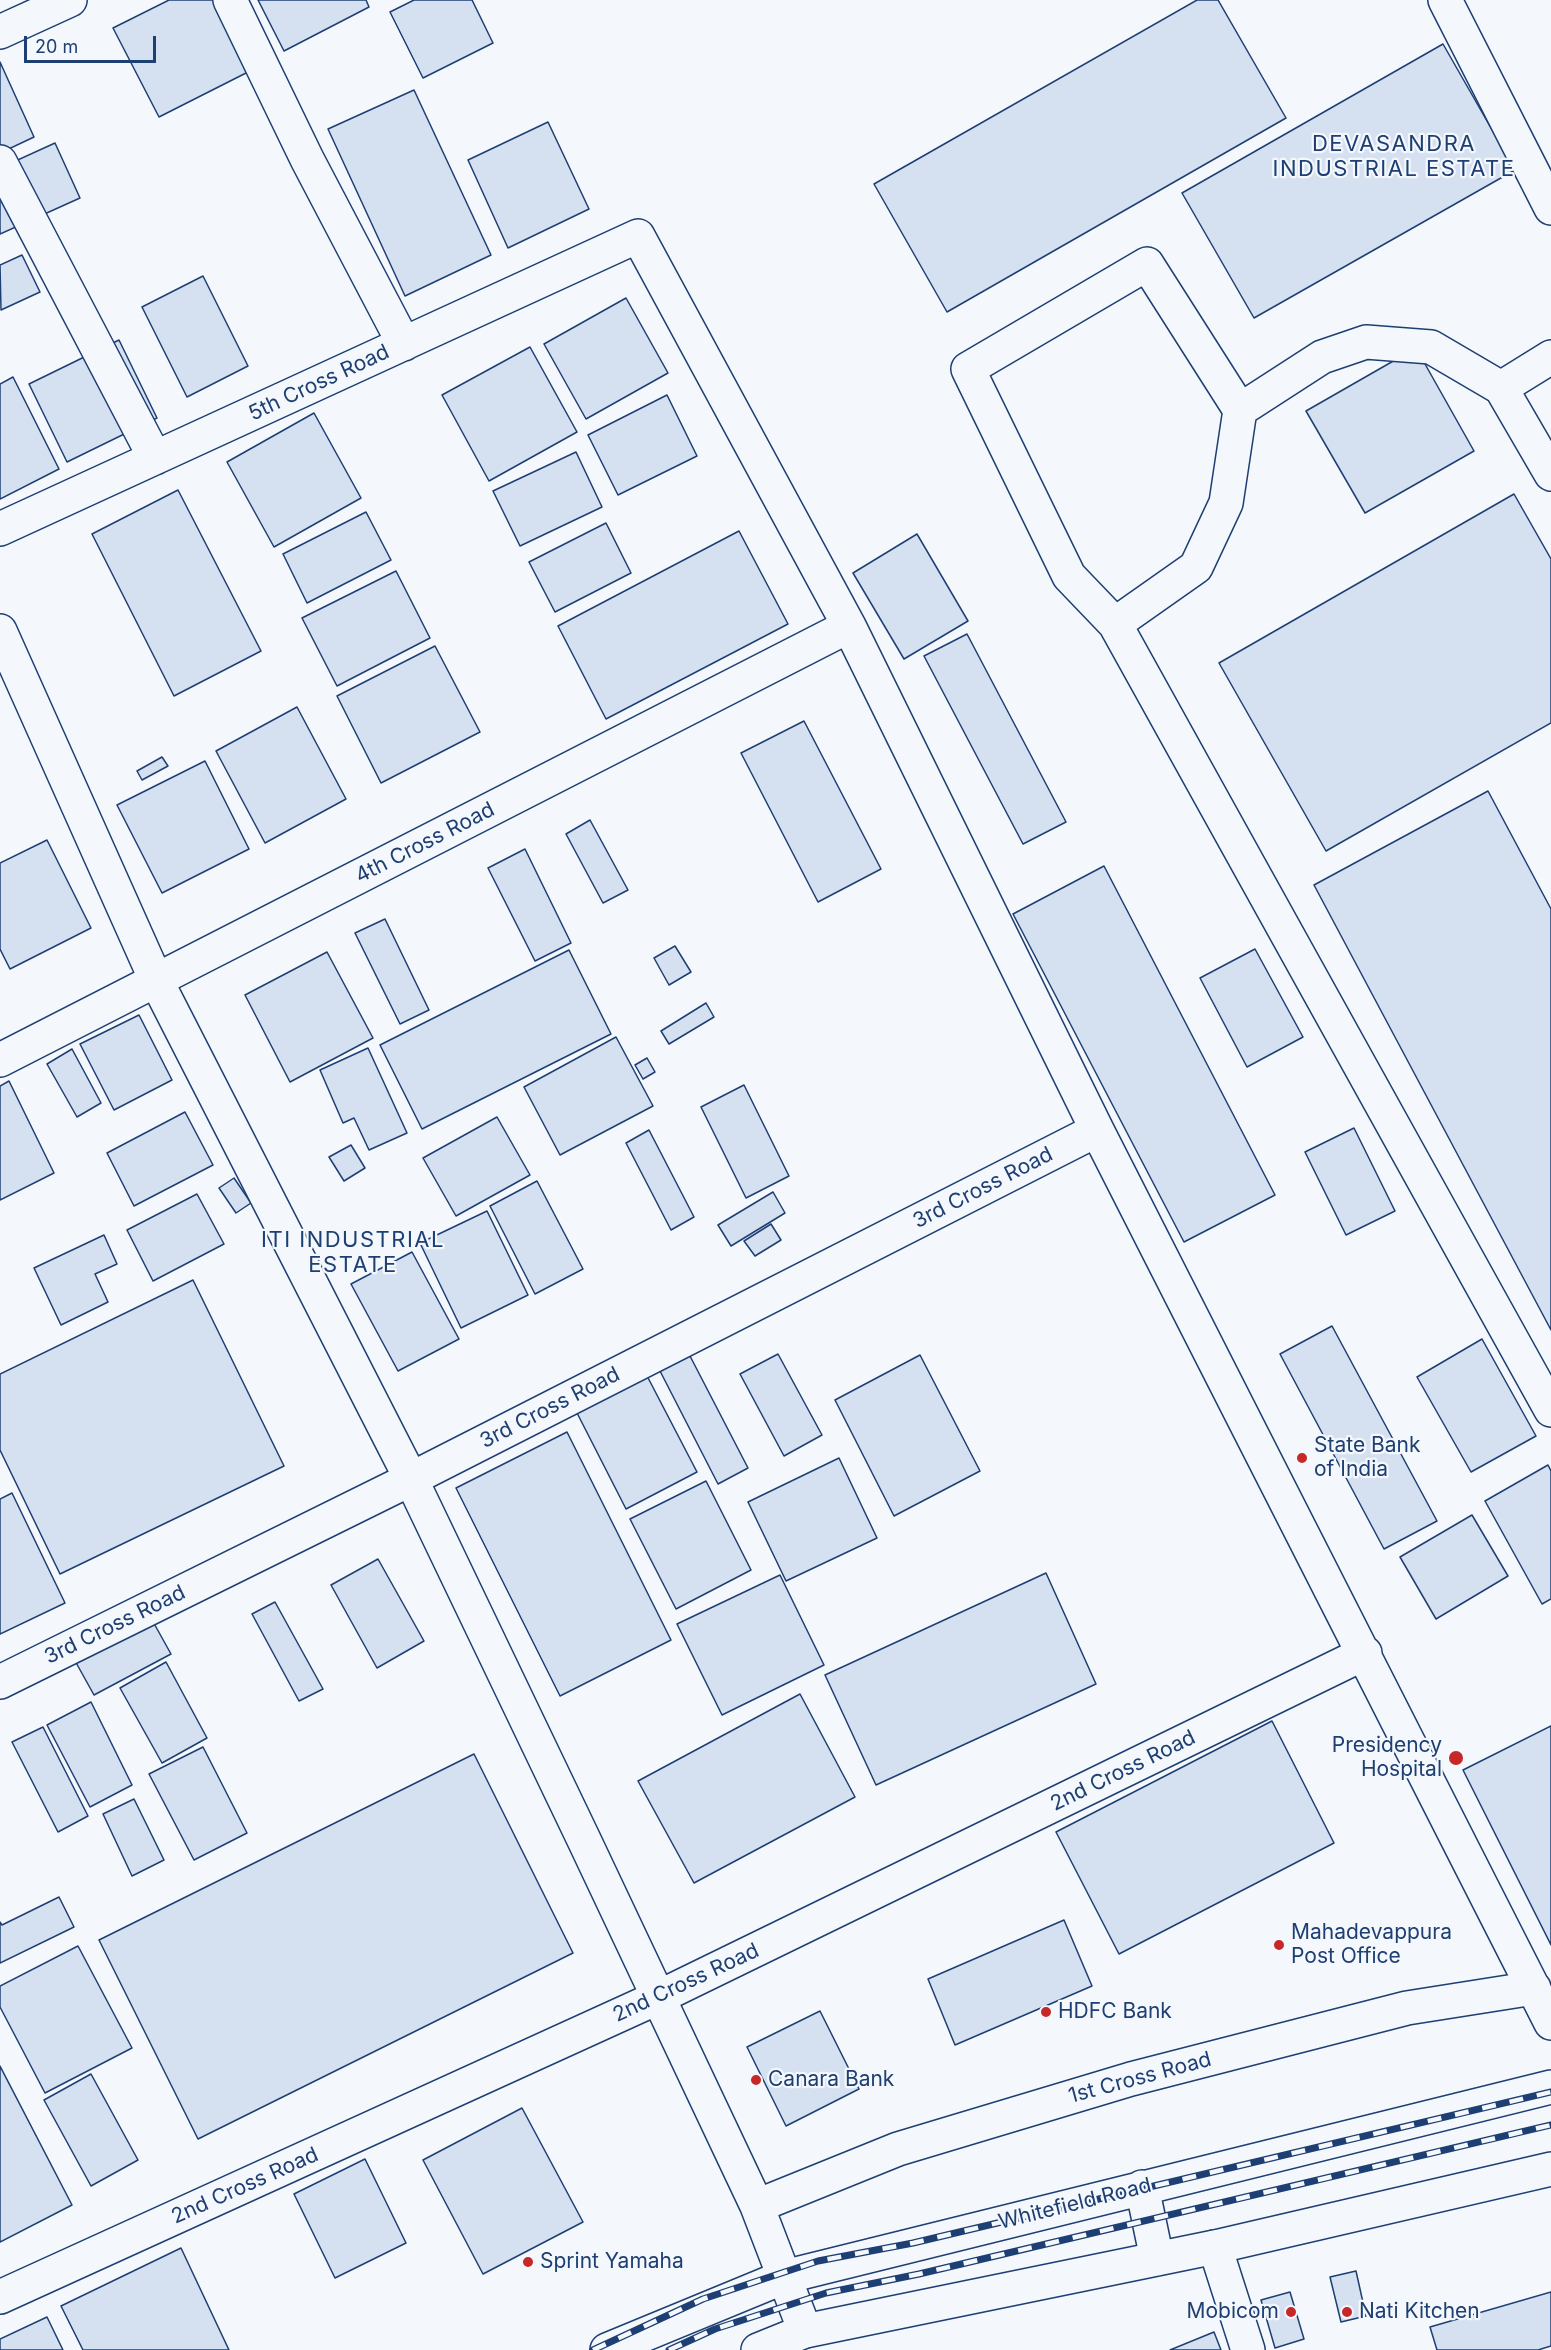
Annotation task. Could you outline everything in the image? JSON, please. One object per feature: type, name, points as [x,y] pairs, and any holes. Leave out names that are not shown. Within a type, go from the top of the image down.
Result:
[{"type":"main road","points":[[0,32],[70,0]]},
{"type":"main road","points":[[230,0],[307,159],[404,344]]},
{"type":"main road","points":[[1445,0],[1551,208]]},
{"type":"main road","points":[[0,162],[155,458]]},
{"type":"main road","name":"5th Cross Road","points":[[0,529],[638,236],[849,626]]},
{"type":"main road","points":[[1115,624],[1196,567],[1226,503],[1239,410],[1147,264],[969,369],[1069,576],[1115,624],[1551,1410]]},
{"type":"main road","points":[[1239,410],[1322,357],[1366,342],[1431,347],[1502,388],[1551,474]]},
{"type":"main road","points":[[1502,388],[1551,357]]},
{"type":"main road","points":[[849,626],[1097,1130],[1365,1653],[1551,2024]]},
{"type":"main road","name":"4th Cross Road","points":[[0,1060],[849,626]]},
{"type":"main road","points":[[0,631],[156,980],[411,1479],[659,1997],[757,2206],[805,2331]]},
{"type":"main road","name":"3rd Cross Road","points":[[0,1682],[411,1479],[1097,1130]]},
{"type":"main road","name":"2nd Cross Road","points":[[0,2297],[659,1997],[1365,1653]]},
{"type":"main road","name":"1st Cross Road","points":[[757,2206],[898,2149],[1131,2079],[1407,2008],[1534,1988]]},
{"type":"main road","name":"Whitefield Road","points":[[608,2350],[784,2277],[1551,2086]]},
{"type":"main road","points":[[758,2350],[805,2331],[1215,2247],[1551,2169]]},
{"type":"main road","points":[[1142,2187],[1157,2259]]},
{"type":"main road","points":[[1215,2247],[1248,2350]]},
{"type":"building","points":[[169,0],[214,0],[250,71],[159,117],[113,28]]},
{"type":"building","points":[[258,0],[366,0],[369,7],[284,51]]},
{"type":"building","points":[[414,0],[472,0],[493,43],[423,78],[390,12]]},
{"type":"building","points":[[1197,0],[1218,0],[1286,118],[947,312],[874,184]]},
{"type":"building","points":[[1443,44],[1515,170],[1254,318],[1182,193]]},
{"type":"building","points":[[0,62],[34,137],[0,153]]},
{"type":"building","points":[[414,90],[491,255],[405,296],[328,129]]},
{"type":"building","points":[[548,122],[589,209],[508,248],[468,160]]},
{"type":"building","points":[[55,143],[80,198],[0,234],[0,168]]},
{"type":"building","points":[[22,255],[40,292],[1,310],[0,265]]},
{"type":"building","points":[[203,276],[248,366],[187,397],[142,307]]},
{"type":"building","points":[[626,298],[668,373],[586,419],[544,344]]},
{"type":"building","points":[[119,340],[157,418],[67,462],[29,384]]},
{"type":"building","points":[[530,347],[577,432],[489,481],[442,395]]},
{"type":"building","points":[[1416,348],[1474,451],[1365,513],[1306,411]]},
{"type":"building","points":[[13,377],[59,469],[0,499],[0,384]]},
{"type":"building","points":[[667,395],[697,456],[618,495],[588,435]]},
{"type":"building","points":[[314,413],[361,498],[274,547],[227,462]]},
{"type":"building","points":[[576,452],[602,507],[520,546],[493,491]]},
{"type":"building","points":[[178,490],[261,651],[174,696],[92,534]]},
{"type":"building","points":[[1514,494],[1551,559],[1551,723],[1326,851],[1219,663]]},
{"type":"building","points":[[366,512],[391,560],[307,603],[283,554]]},
{"type":"building","points":[[606,523],[631,573],[555,612],[529,562]]},
{"type":"building","points":[[739,531],[788,624],[606,719],[558,626]]},
{"type":"building","points":[[917,534],[968,621],[904,659],[853,573]]},
{"type":"building","points":[[396,571],[430,638],[337,686],[302,618]]},
{"type":"building","points":[[967,634],[1066,822],[1023,844],[924,656]]},
{"type":"building","points":[[435,646],[480,732],[381,783],[337,696]]},
{"type":"building","points":[[297,707],[346,799],[265,843],[216,751]]},
{"type":"building","points":[[804,721],[881,869],[818,902],[741,753]]},
{"type":"building","points":[[162,757],[168,766],[142,780],[137,771]]},
{"type":"building","points":[[205,761],[249,849],[162,893],[117,805]]},
{"type":"building","points":[[1488,791],[1551,909],[1551,1330],[1314,885]]},
{"type":"building","points":[[590,820],[628,890],[603,903],[566,834]]},
{"type":"building","points":[[47,840],[91,928],[10,969],[0,949],[0,863]]},
{"type":"building","points":[[525,849],[571,943],[535,961],[488,868]]},
{"type":"building","points":[[1104,866],[1275,1195],[1184,1242],[1013,914]]},
{"type":"building","points":[[385,919],[429,1010],[400,1024],[355,933]]},
{"type":"building","points":[[675,946],[691,972],[669,985],[654,958]]},
{"type":"building","points":[[1255,949],[1303,1037],[1247,1067],[1200,978]]},
{"type":"building","points":[[569,950],[611,1034],[422,1129],[380,1045]]},
{"type":"building","points":[[327,952],[373,1038],[290,1082],[245,995]]},
{"type":"building","points":[[706,1003],[714,1017],[669,1044],[661,1031]]},
{"type":"building","points":[[139,1015],[172,1080],[114,1110],[80,1044]]},
{"type":"building","points":[[616,1037],[653,1106],[560,1155],[524,1087]]},
{"type":"building","points":[[368,1048],[407,1133],[369,1150],[354,1118],[343,1123],[320,1070]]},
{"type":"building","points":[[72,1049],[101,1103],[77,1117],[47,1064]]},
{"type":"building","points":[[647,1058],[655,1072],[643,1079],[635,1065]]},
{"type":"building","points":[[9,1081],[54,1173],[0,1200],[0,1086]]},
{"type":"building","points":[[744,1085],[789,1176],[746,1198],[701,1107]]},
{"type":"building","points":[[185,1112],[213,1165],[134,1206],[107,1153]]},
{"type":"building","points":[[497,1117],[530,1175],[456,1216],[423,1158]]},
{"type":"building","points":[[1354,1128],[1395,1211],[1346,1235],[1305,1152]]},
{"type":"building","points":[[649,1130],[694,1217],[671,1230],[626,1143]]},
{"type":"building","points":[[351,1145],[365,1168],[344,1181],[329,1157]]},
{"type":"building","points":[[234,1178],[251,1203],[236,1213],[219,1188]]},
{"type":"building","points":[[537,1181],[583,1269],[535,1294],[490,1206]]},
{"type":"building","points":[[773,1192],[785,1213],[731,1246],[718,1225]]},
{"type":"building","points":[[197,1194],[224,1244],[153,1281],[127,1230]]},
{"type":"building","points":[[487,1211],[528,1295],[461,1328],[420,1243]]},
{"type":"building","points":[[771,1224],[781,1240],[755,1256],[744,1241]]},
{"type":"building","points":[[104,1235],[117,1264],[95,1274],[108,1302],[61,1325],[34,1268]]},
{"type":"building","points":[[412,1252],[459,1339],[398,1371],[351,1284]]},
{"type":"building","points":[[193,1280],[284,1466],[60,1574],[0,1450],[0,1374]]},
{"type":"building","points":[[1332,1326],[1437,1521],[1384,1549],[1280,1354]]},
{"type":"building","points":[[1482,1339],[1536,1436],[1471,1472],[1417,1377]]},
{"type":"building","points":[[778,1354],[822,1435],[784,1456],[740,1374]]},
{"type":"building","points":[[920,1355],[980,1471],[894,1516],[835,1400]]},
{"type":"building","points":[[690,1356],[748,1468],[718,1484],[660,1371]]},
{"type":"building","points":[[645,1372],[697,1472],[626,1509],[575,1409]]},
{"type":"building","points":[[567,1432],[671,1640],[560,1696],[456,1488]]},
{"type":"building","points":[[839,1458],[877,1538],[786,1581],[748,1502]]},
{"type":"building","points":[[1548,1465],[1551,1471],[1551,1599],[1542,1604],[1485,1501]]},
{"type":"building","points":[[706,1481],[751,1570],[676,1609],[630,1519]]},
{"type":"building","points":[[12,1493],[65,1603],[0,1634],[0,1499]]},
{"type":"building","points":[[1472,1515],[1508,1576],[1436,1619],[1400,1557]]},
{"type":"building","points":[[378,1559],[424,1641],[377,1668],[331,1585]]},
{"type":"building","points":[[1046,1573],[1096,1684],[876,1785],[825,1675]]},
{"type":"building","points":[[780,1575],[824,1665],[722,1715],[677,1624]]},
{"type":"building","points":[[275,1602],[323,1689],[299,1701],[252,1614]]},
{"type":"building","points":[[151,1618],[171,1654],[94,1695],[74,1659]]},
{"type":"building","points":[[166,1662],[207,1738],[162,1763],[120,1688]]},
{"type":"building","points":[[800,1694],[855,1797],[694,1883],[638,1781]]},
{"type":"building","points":[[91,1702],[132,1785],[90,1807],[47,1725]]},
{"type":"building","points":[[1272,1721],[1334,1843],[1119,1954],[1056,1832]]},
{"type":"building","points":[[1551,1726],[1551,1945],[1463,1770]]},
{"type":"building","points":[[43,1727],[88,1816],[58,1832],[12,1742]]},
{"type":"building","points":[[203,1747],[247,1833],[194,1860],[149,1774]]},
{"type":"building","points":[[474,1754],[573,1953],[198,2139],[99,1940]]},
{"type":"building","points":[[134,1799],[164,1860],[132,1876],[103,1814]]},
{"type":"building","points":[[59,1897],[74,1927],[0,1963],[0,1922],[2,1925]]},
{"type":"building","points":[[1064,1920],[1092,1986],[955,2045],[928,1979]]},
{"type":"building","points":[[78,1946],[132,2048],[45,2093],[0,2007],[0,1986]]},
{"type":"building","points":[[820,2011],[859,2089],[786,2126],[747,2047]]},
{"type":"building","points":[[0,2066],[72,2205],[0,2242]]},
{"type":"building","points":[[91,2074],[138,2160],[91,2186],[44,2100]]},
{"type":"building","points":[[522,2108],[583,2222],[483,2274],[423,2160]]},
{"type":"building","points":[[365,2159],[406,2243],[335,2278],[294,2194]]},
{"type":"building","points":[[181,2248],[229,2350],[83,2350],[61,2306]]},
{"type":"building","points":[[1356,2271],[1366,2316],[1341,2322],[1330,2277]]},
{"type":"building","points":[[1290,2292],[1304,2339],[1275,2348],[1261,2300]]},
{"type":"building","points":[[1551,2292],[1551,2346],[1538,2350],[1437,2350],[1430,2327]]},
{"type":"building","points":[[47,2317],[63,2350],[0,2350],[0,2339]]},
{"type":"building","points":[[1214,2332],[1221,2350],[1170,2350]]},
{"type":"railway","points":[[593,2350],[703,2299],[818,2261],[913,2243],[1551,2092]]},
{"type":"railway","points":[[669,2350],[715,2329],[826,2293],[919,2274],[1551,2125]]},
{"type":"place","name":"State Bank of India","points":[[1302,1458]]},
{"type":"place","name":"Presidency Hospital","points":[[1456,1758]]},
{"type":"place","name":"Mahadevappura Post Office","points":[[1279,1945]]},
{"type":"place","name":"HDFC Bank","points":[[1046,2012]]},
{"type":"place","name":"Canara Bank","points":[[756,2080]]},
{"type":"place","name":"Sprint Yamaha","points":[[528,2262]]},
{"type":"place","name":"Mobicom","points":[[1291,2312]]},
{"type":"place","name":"Nati Kitchen","points":[[1347,2312]]},
{"type":"district","name":"DEVASANDRA INDUSTRIAL ESTATE","points":[[1394,156]]},
{"type":"district","name":"ITI INDUSTRIAL ESTATE","points":[[353,1252]]}]
